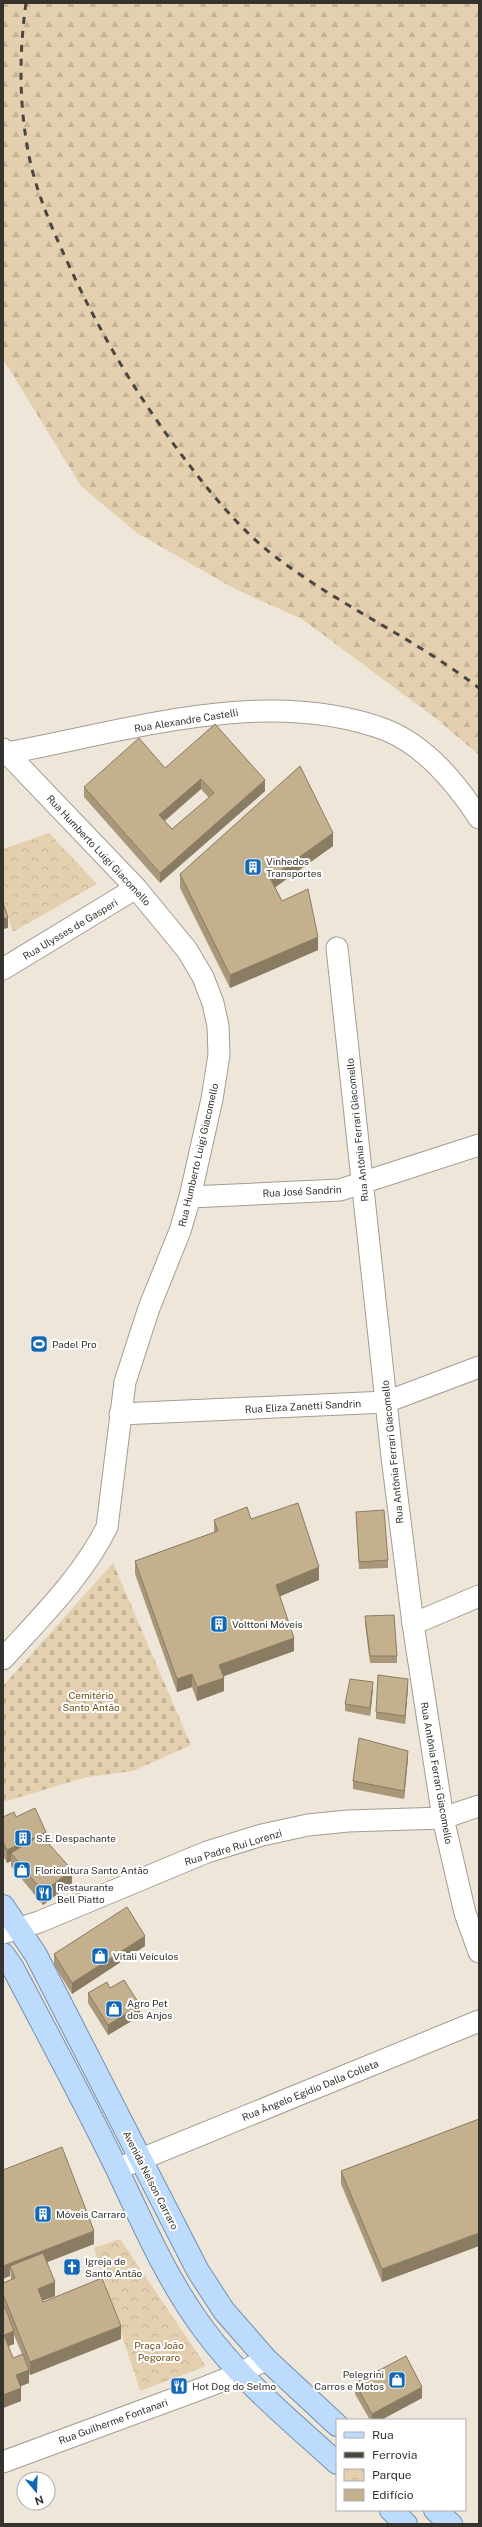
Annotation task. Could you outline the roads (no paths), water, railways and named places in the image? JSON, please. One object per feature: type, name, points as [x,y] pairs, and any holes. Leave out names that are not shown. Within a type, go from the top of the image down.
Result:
[{"type":"main road","name":"Avenida Nelson Carraro","points":[[3,1906],[12,1931],[36,1955],[198,2271],[224,2311],[266,2359],[336,2424]]},
{"type":"main road","points":[[3,1954],[16,1975],[117,2169],[150,2241],[204,2330],[241,2373],[280,2412],[336,2462]]},
{"type":"main road","points":[[178,2287],[198,2271]]},
{"type":"main road","points":[[392,2511],[406,2524]]},
{"type":"main road","points":[[436,2511],[451,2524]]},
{"type":"street","name":"Rua Alexandre Castelli","points":[[5,751],[183,719],[237,712],[286,712],[339,718],[386,731],[413,745],[438,766],[462,792],[479,818]]},
{"type":"street","name":"Rua Humberto Luigi Giacomello","points":[[3,1659],[81,1570],[97,1548],[107,1527],[111,1508],[120,1414],[125,1382],[149,1308],[180,1230],[190,1197],[212,1099],[219,1055],[218,1026],[213,1003],[199,971],[187,950],[136,888],[5,751]]},
{"type":"street","name":"Rua Ulysses de Gasperi","points":[[3,969],[136,888]]},
{"type":"street","name":"Rua Antônia Ferrari Giacomello","points":[[337,948],[386,1402],[413,1624],[443,1818],[465,1913],[479,1952]]},
{"type":"street","name":"Rua José Sandrin","points":[[190,1197],[340,1190],[363,1184],[479,1145]]},
{"type":"street","name":"Rua Eliza Zanetti Sandrin","points":[[120,1414],[386,1402],[479,1367]]},
{"type":"street","points":[[413,1624],[479,1596]]},
{"type":"street","name":"Rua Padre Rui Lorenzi","points":[[12,1931],[207,1852],[262,1836],[308,1826],[348,1821],[443,1818],[479,1806]]},
{"type":"street","name":"Rua Ângelo Egídio Dalla Colleta","points":[[117,2169],[140,2158],[479,2021]]},
{"type":"street","name":"Rua Guilherme Fontanari","points":[[3,2462],[241,2373],[266,2359]]},
{"type":"railway","points":[[26,3],[21,59],[23,114],[28,151],[39,193],[60,246],[92,313],[120,364],[152,414],[206,487],[238,523],[261,545],[323,590],[429,653],[479,688]]},
{"type":"place","name":"Vinhedos Transportes","points":[[253,867]]},
{"type":"place","name":"Padel Pro","points":[[39,1344]]},
{"type":"place","name":"Volttoni Móveis","points":[[219,1624]]},
{"type":"place","name":"S.E. Despachante","points":[[23,1838]]},
{"type":"place","name":"Floricultura Santo Antão","points":[[22,1870]]},
{"type":"place","name":"Restaurante Bell Piatto","points":[[44,1893]]},
{"type":"place","name":"Vitali Veículos","points":[[100,1956]]},
{"type":"place","name":"Agro Pet dos Anjos","points":[[114,2009]]},
{"type":"place","name":"Móveis Carraro","points":[[43,2214]]},
{"type":"place","name":"Igreja de Santo Antão","points":[[72,2267]]},
{"type":"place","name":"Pelegrini Carros e Motos","points":[[397,2380]]},
{"type":"place","name":"Hot Dog do Selmo","points":[[179,2386]]},
{"type":"park label","name":"Cemitério Santo Antão","points":[[91,1700]]},
{"type":"park label","name":"Praça João Pegoraro","points":[[159,2350]]}]
